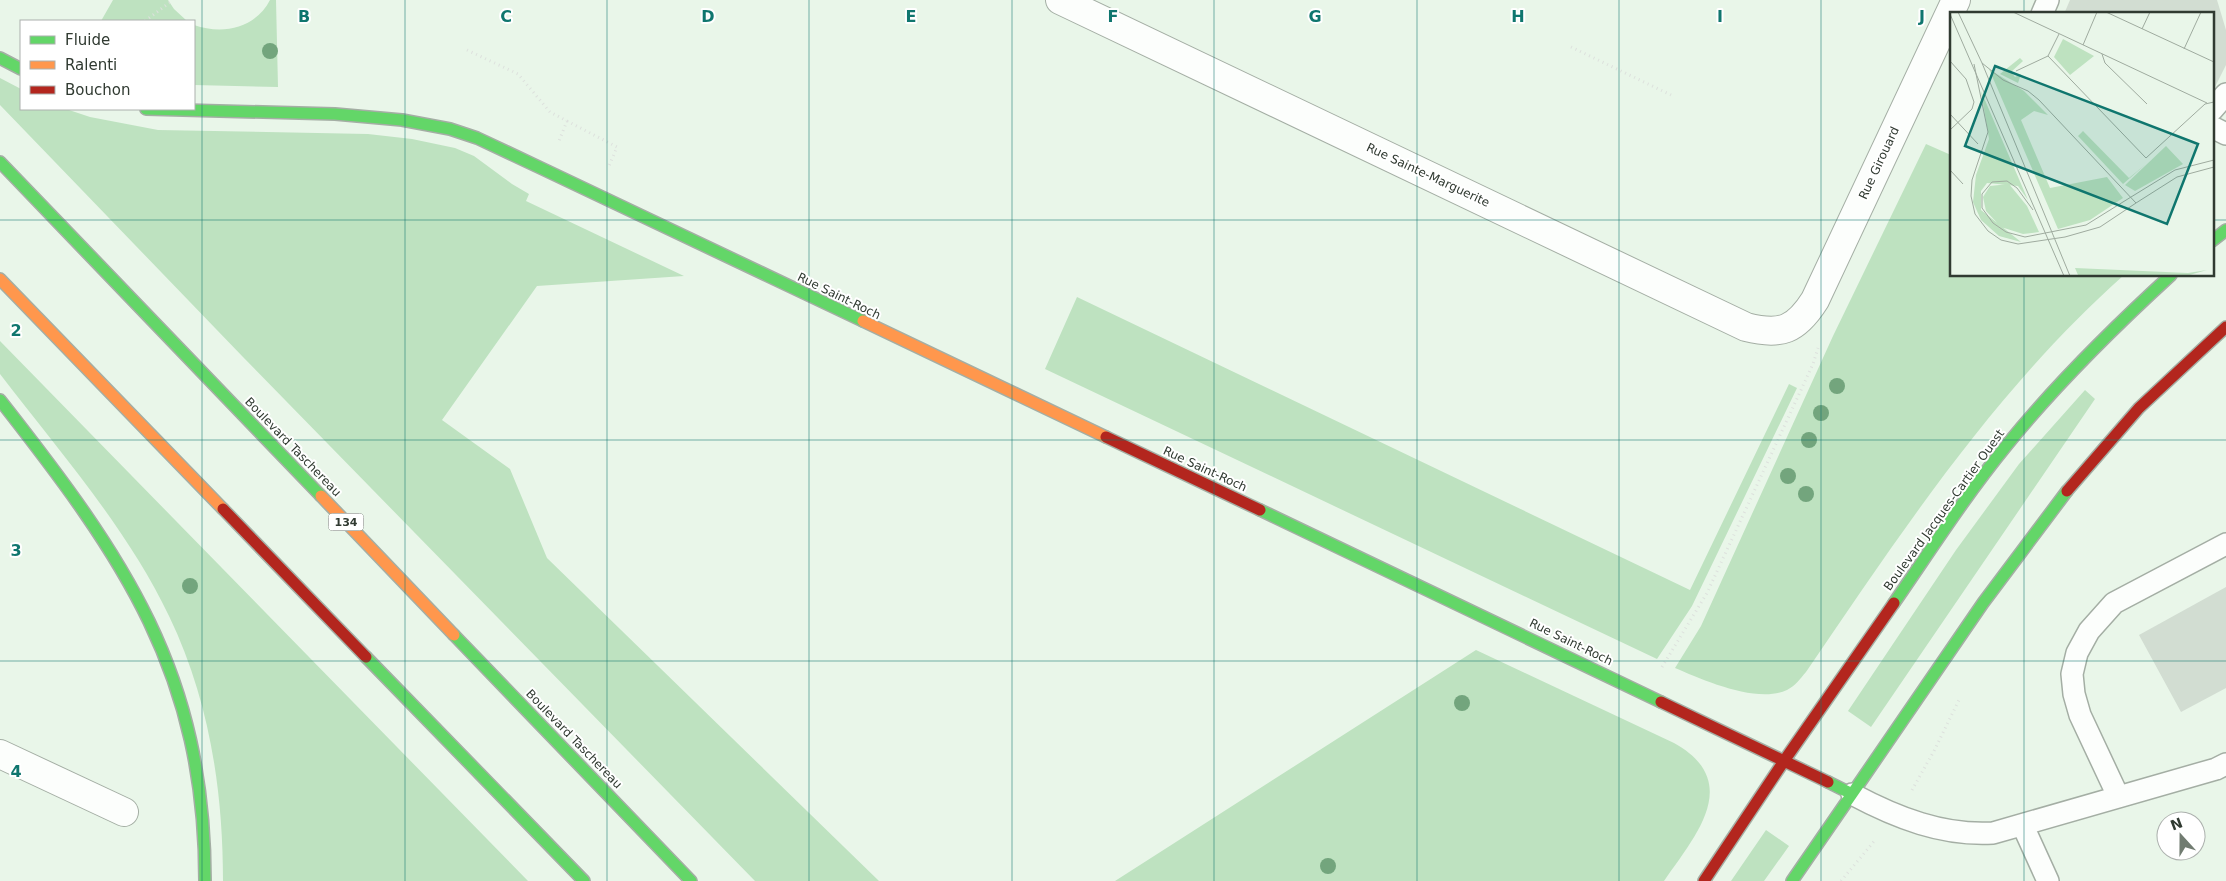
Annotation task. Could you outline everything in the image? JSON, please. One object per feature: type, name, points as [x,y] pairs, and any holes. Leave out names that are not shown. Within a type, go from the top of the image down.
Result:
[{"type":"main road","points":[[0,58],[20,68]]},
{"type":"main road","name":"Rue Saint-Roch","points":[[161,110],[336,114],[402,120],[450,129],[477,138],[1852,794]]},
{"type":"main road","name":"Boulevard Taschereau","points":[[0,162],[691,881]]},
{"type":"main road","points":[[2214,239],[2226,230]]},
{"type":"main road","name":"Boulevard Jacques-Cartier Ouest","points":[[1704,881],[1784,760],[1959,509],[2005,447],[2091,350],[2170,276]]},
{"type":"main road","points":[[0,279],[584,881]]},
{"type":"main road","points":[[1792,881],[1991,591],[2074,482],[2154,394],[2226,327]]},
{"type":"main road","points":[[0,400],[107,546],[157,636],[179,694],[194,756],[203,818],[205,881]]},
{"type":"street","name":"Rue Sainte-Marguerite","points":[[1060,0],[1746,326],[1775,331],[1792,327],[1798,323]]},
{"type":"street","name":"Rue Girouard","points":[[1798,323],[1814,300],[1950,13]]},
{"type":"street","points":[[0,754],[124,812]]},
{"type":"lane","points":[[2043,12],[2048,0]]},
{"type":"lane","points":[[2214,108],[2226,94]]},
{"type":"lane","points":[[2214,129],[2226,134]]},
{"type":"lane","points":[[2118,796],[2080,715],[2074,694],[2072,674],[2077,653],[2089,631],[2114,603],[2226,544]]},
{"type":"lane","points":[[1852,794],[1894,814],[1944,832],[1968,835],[1993,834],[2118,796],[2216,769],[2226,764]]},
{"type":"lane","points":[[2023,826],[2048,881]]},
{"type":"path","points":[[146,20],[173,0]]},
{"type":"path","points":[[1572,47],[1670,96]]},
{"type":"path","points":[[467,50],[518,74],[550,112],[617,147],[608,168]]},
{"type":"path","points":[[557,143],[567,121]]},
{"type":"path","points":[[1662,668],[1707,592],[1813,364],[1818,347]]},
{"type":"path","points":[[1914,787],[1963,692]]},
{"type":"path","points":[[1841,881],[1878,837]]},
{"type":"green space","points":[[113,0],[168,0],[174,9],[186,20],[102,20]]},
{"type":"green space","points":[[270,0],[276,0],[278,87],[195,85],[195,25],[216,29],[237,27],[256,18]]},
{"type":"green space","points":[[0,78],[20,88],[20,110],[69,110],[90,117],[158,130],[368,134],[412,139],[455,148],[474,156],[529,194],[526,201],[684,276],[537,286],[442,420],[510,469],[547,558],[879,881],[755,881],[243,357],[0,105]]},
{"type":"green space","points":[[1926,144],[1950,155],[1950,276],[2123,276],[2034,365],[1992,414],[1915,514],[1806,672],[1795,684],[1787,690],[1775,694],[1761,694],[1730,689],[1675,668],[1701,626],[1833,336]]},
{"type":"green space","points":[[1077,297],[1690,590],[1789,384],[1797,388],[1692,606],[1657,659],[1045,369]]},
{"type":"green space","points":[[0,341],[528,881],[223,881],[220,812],[211,745],[204,712],[183,647],[152,583],[113,521],[0,374]]},
{"type":"green space","points":[[2085,390],[2095,399],[1871,727],[1848,711],[1956,550],[2019,464]]},
{"type":"green space","points":[[1476,650],[1674,743],[1695,758],[1706,775],[1710,792],[1707,810],[1699,828],[1664,881],[1115,881]]},
{"type":"green space","points":[[1766,830],[1789,846],[1764,881],[1731,881]]},
{"type":"building","points":[[2070,0],[2217,0],[2226,30],[2226,65],[2214,87],[2214,12],[2065,12]]},
{"type":"building","points":[[2226,587],[2226,688],[2181,712],[2139,635]]},
{"type":"traffic: fast","points":[[0,58],[20,68]]},
{"type":"traffic: fast","points":[[184,110],[335,114],[402,120],[450,129],[477,138],[545,170]]},
{"type":"traffic: fast","points":[[0,162],[321,496]]},
{"type":"traffic: fast","points":[[545,170],[863,321]]},
{"type":"traffic: fast","points":[[2214,239],[2226,230]]},
{"type":"traffic: fast","points":[[1894,603],[1976,484],[2025,423],[2085,358],[2170,276]]},
{"type":"traffic: fast","points":[[0,400],[84,512],[119,567],[149,621],[173,679],[190,740],[201,807],[205,881]]},
{"type":"traffic: fast","points":[[1828,782],[1852,794],[1983,603],[2067,491]]},
{"type":"traffic: fast","points":[[1260,510],[1661,702]]},
{"type":"traffic: fast","points":[[454,635],[691,881]]},
{"type":"traffic: fast","points":[[366,657],[584,881]]},
{"type":"traffic: fast","points":[[1792,881],[1852,794]]},
{"type":"traffic: slow","points":[[0,279],[223,509]]},
{"type":"traffic: slow","points":[[863,321],[1106,437]]},
{"type":"traffic: slow","points":[[321,496],[454,635]]},
{"type":"traffic: jam","points":[[2067,491],[2139,408],[2226,327]]},
{"type":"traffic: jam","points":[[1106,437],[1260,510]]},
{"type":"traffic: jam","points":[[223,509],[366,657]]},
{"type":"traffic: jam","points":[[1784,761],[1894,603]]},
{"type":"traffic: jam","points":[[1661,702],[1828,782]]},
{"type":"traffic: jam","points":[[1704,881],[1784,761]]}]
